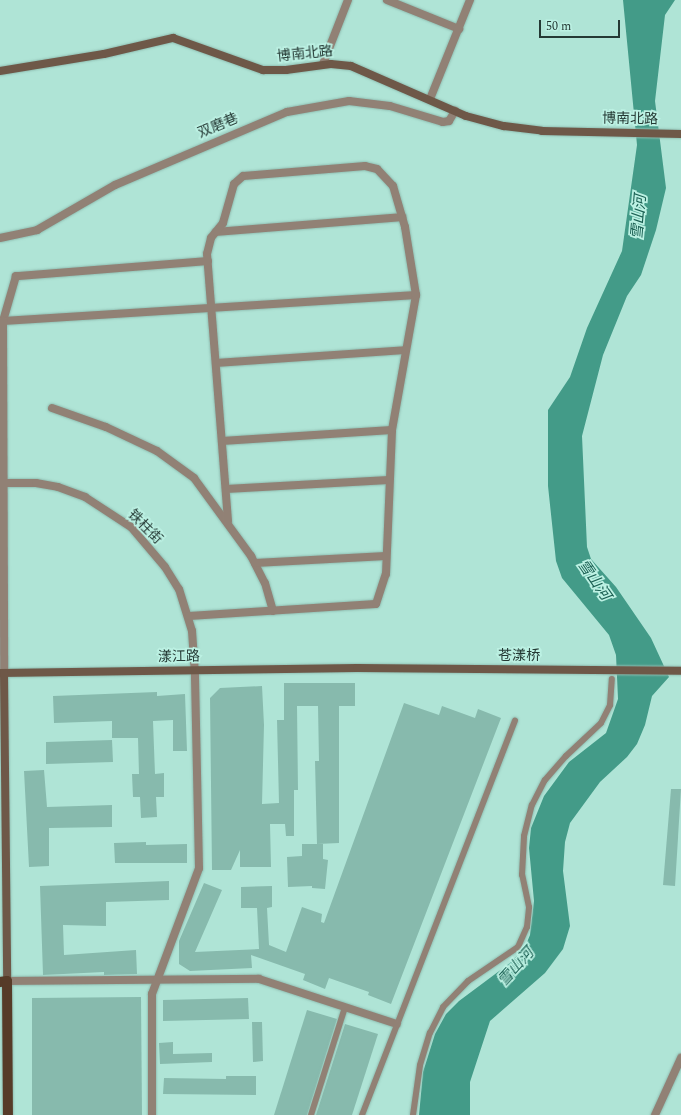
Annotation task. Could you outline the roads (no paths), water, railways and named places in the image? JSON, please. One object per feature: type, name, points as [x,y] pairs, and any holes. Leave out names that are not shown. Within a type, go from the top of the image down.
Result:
[{"type":"main road","name":"博南北路","points":[[0,71],[104,54],[173,38],[263,70],[286,70],[323,64],[351,66],[484,122],[523,129],[681,134]]},
{"type":"main road","name":"漾江路","points":[[2,673],[357,668]]},
{"type":"main road","name":"苍漾桥","points":[[357,668],[681,671]]},
{"type":"main road","points":[[2,673],[4,982],[8,1115]]},
{"type":"street","points":[[323,64],[348,0]]},
{"type":"street","points":[[387,0],[459,29]]},
{"type":"street","points":[[430,99],[470,0]]},
{"type":"street","name":"双磨巷","points":[[0,238],[37,230],[115,185],[287,112],[349,101],[390,106],[446,122],[455,110]]},
{"type":"street","points":[[189,616],[376,604],[386,574],[392,430],[405,350],[416,295],[402,217],[393,186],[378,169],[364,166],[243,176],[234,184],[223,223],[211,238],[208,262],[228,521]]},
{"type":"street","points":[[216,232],[402,217]]},
{"type":"street","points":[[2,673],[1,325],[16,276],[208,262]]},
{"type":"street","points":[[1,325],[212,308],[416,295]]},
{"type":"street","points":[[216,363],[405,350]]},
{"type":"street","points":[[52,408],[106,427],[157,451],[194,478],[228,521],[255,563],[265,583],[273,611]]},
{"type":"street","points":[[222,441],[392,430]]},
{"type":"street","points":[[226,489],[389,480]]},
{"type":"street","name":"铁柱街","points":[[1,483],[36,483],[58,487],[85,497],[111,512],[131,527],[165,567],[179,589],[189,616],[195,670],[199,868],[157,979],[151,1008],[152,1115]]},
{"type":"street","points":[[255,563],[386,556]]},
{"type":"street","points":[[4,982],[259,979],[396,1024]]},
{"type":"street","points":[[655,1115],[681,1058]]},
{"type":"lane","points":[[413,1115],[420,1065],[430,1033],[443,1007],[468,981],[518,947],[527,927],[529,907],[522,875],[524,836],[532,805],[545,780],[566,756],[601,723],[610,705],[612,679]]},
{"type":"lane","points":[[362,1115],[396,1024],[515,721]]},
{"type":"lane","points":[[311,1115],[345,1007]]},
{"type":"water","name":"雪山河","points":[[623,0],[675,0],[665,15],[655,101],[666,188],[656,230],[641,275],[627,296],[603,355],[582,436],[587,547],[591,559],[616,587],[651,638],[669,677],[652,696],[645,725],[637,744],[627,757],[600,782],[570,823],[565,842],[563,871],[570,926],[563,949],[545,973],[490,1021],[470,1082],[470,1115],[419,1115],[423,1072],[435,1034],[446,1014],[459,1001],[510,963],[525,947],[530,935],[534,901],[529,848],[531,828],[544,796],[569,762],[606,733],[618,699],[616,655],[609,635],[562,578],[556,561],[548,486],[548,410],[570,377],[587,328],[622,251],[637,145]]}]
